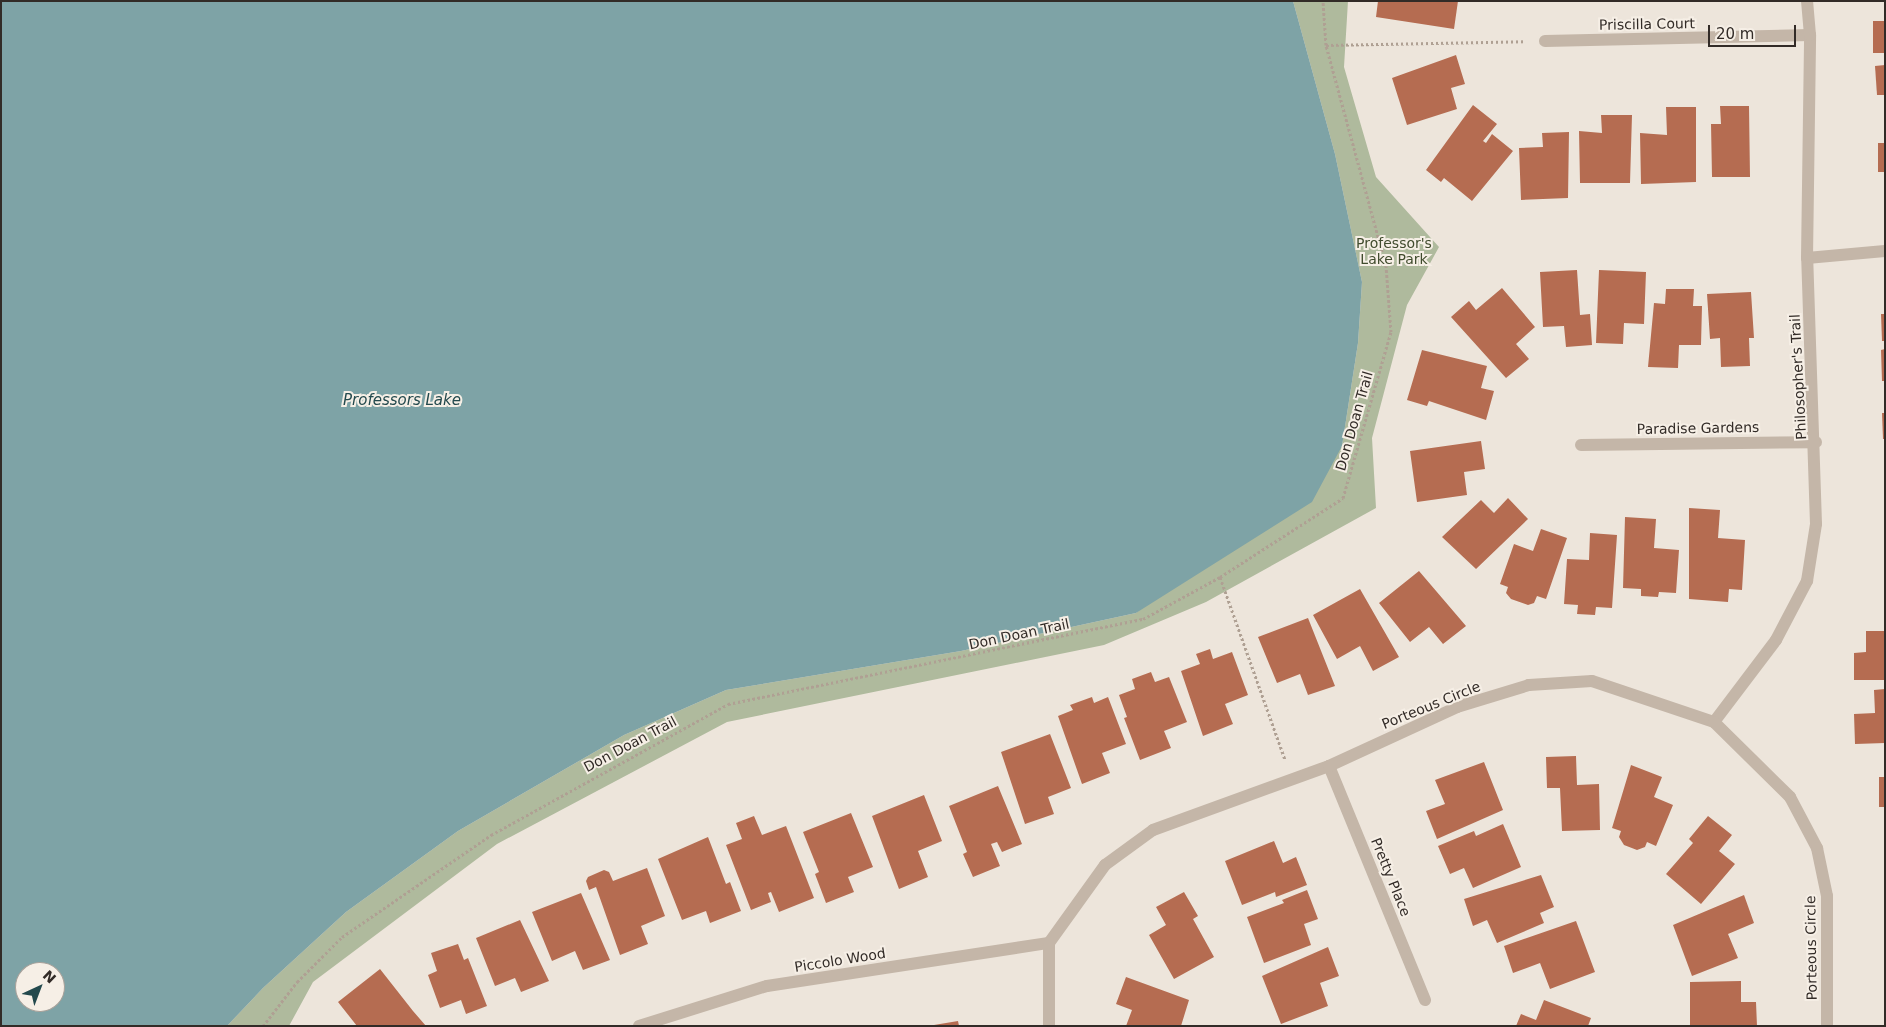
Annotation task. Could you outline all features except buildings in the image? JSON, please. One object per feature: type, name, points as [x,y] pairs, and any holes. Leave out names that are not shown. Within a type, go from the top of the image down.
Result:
[{"type":"street","name":"Philosopher's Trail","points":[[1714,722],[1776,640],[1807,581],[1816,524],[1816,442],[1807,258],[1810,35],[1807,1]]},
{"type":"street","name":"Priscilla Court","points":[[1545,41],[1810,35]]},
{"type":"street","points":[[1807,258],[1885,251]]},
{"type":"street","name":"Paradise Gardens","points":[[1581,445],[1816,442]]},
{"type":"street","name":"Porteous Circle","points":[[1049,943],[1105,865],[1153,830],[1329,766],[1457,707],[1528,685],[1592,681],[1714,722],[1790,797],[1817,848],[1827,896],[1827,1026]]},
{"type":"street","name":"Pretty Place","points":[[1329,766],[1425,1000]]},
{"type":"street","points":[[1048,1026],[1049,943]]},
{"type":"street","name":"Piccolo Wood","points":[[639,1026],[768,986],[1049,943]]},
{"type":"path","name":"Don Doan Trail","points":[[264,1026],[297,982],[342,937],[491,835],[728,704],[1143,619],[1220,577],[1343,498],[1391,332],[1386,266],[1326,45],[1323,1]]},
{"type":"path","points":[[1326,45],[1545,41]]},
{"type":"path","points":[[1220,577],[1292,779]]},
{"type":"green space","name":"Professor's Lake Park","points":[[1293,1],[1348,1],[1344,67],[1376,177],[1439,247],[1407,305],[1372,438],[1376,508],[1206,602],[1104,645],[727,722],[497,844],[313,982],[289,1026],[227,1026],[263,988],[346,912],[458,831],[624,735],[726,690],[961,651],[1136,613],[1342,446],[1358,343],[1362,282],[1335,154]]},
{"type":"water","name":"Professors Lake","points":[[1,1],[1293,1],[1335,154],[1362,282],[1358,343],[1342,446],[1312,502],[1136,613],[961,651],[726,690],[624,735],[458,831],[346,912],[263,988],[227,1026],[1,1026]]}]
